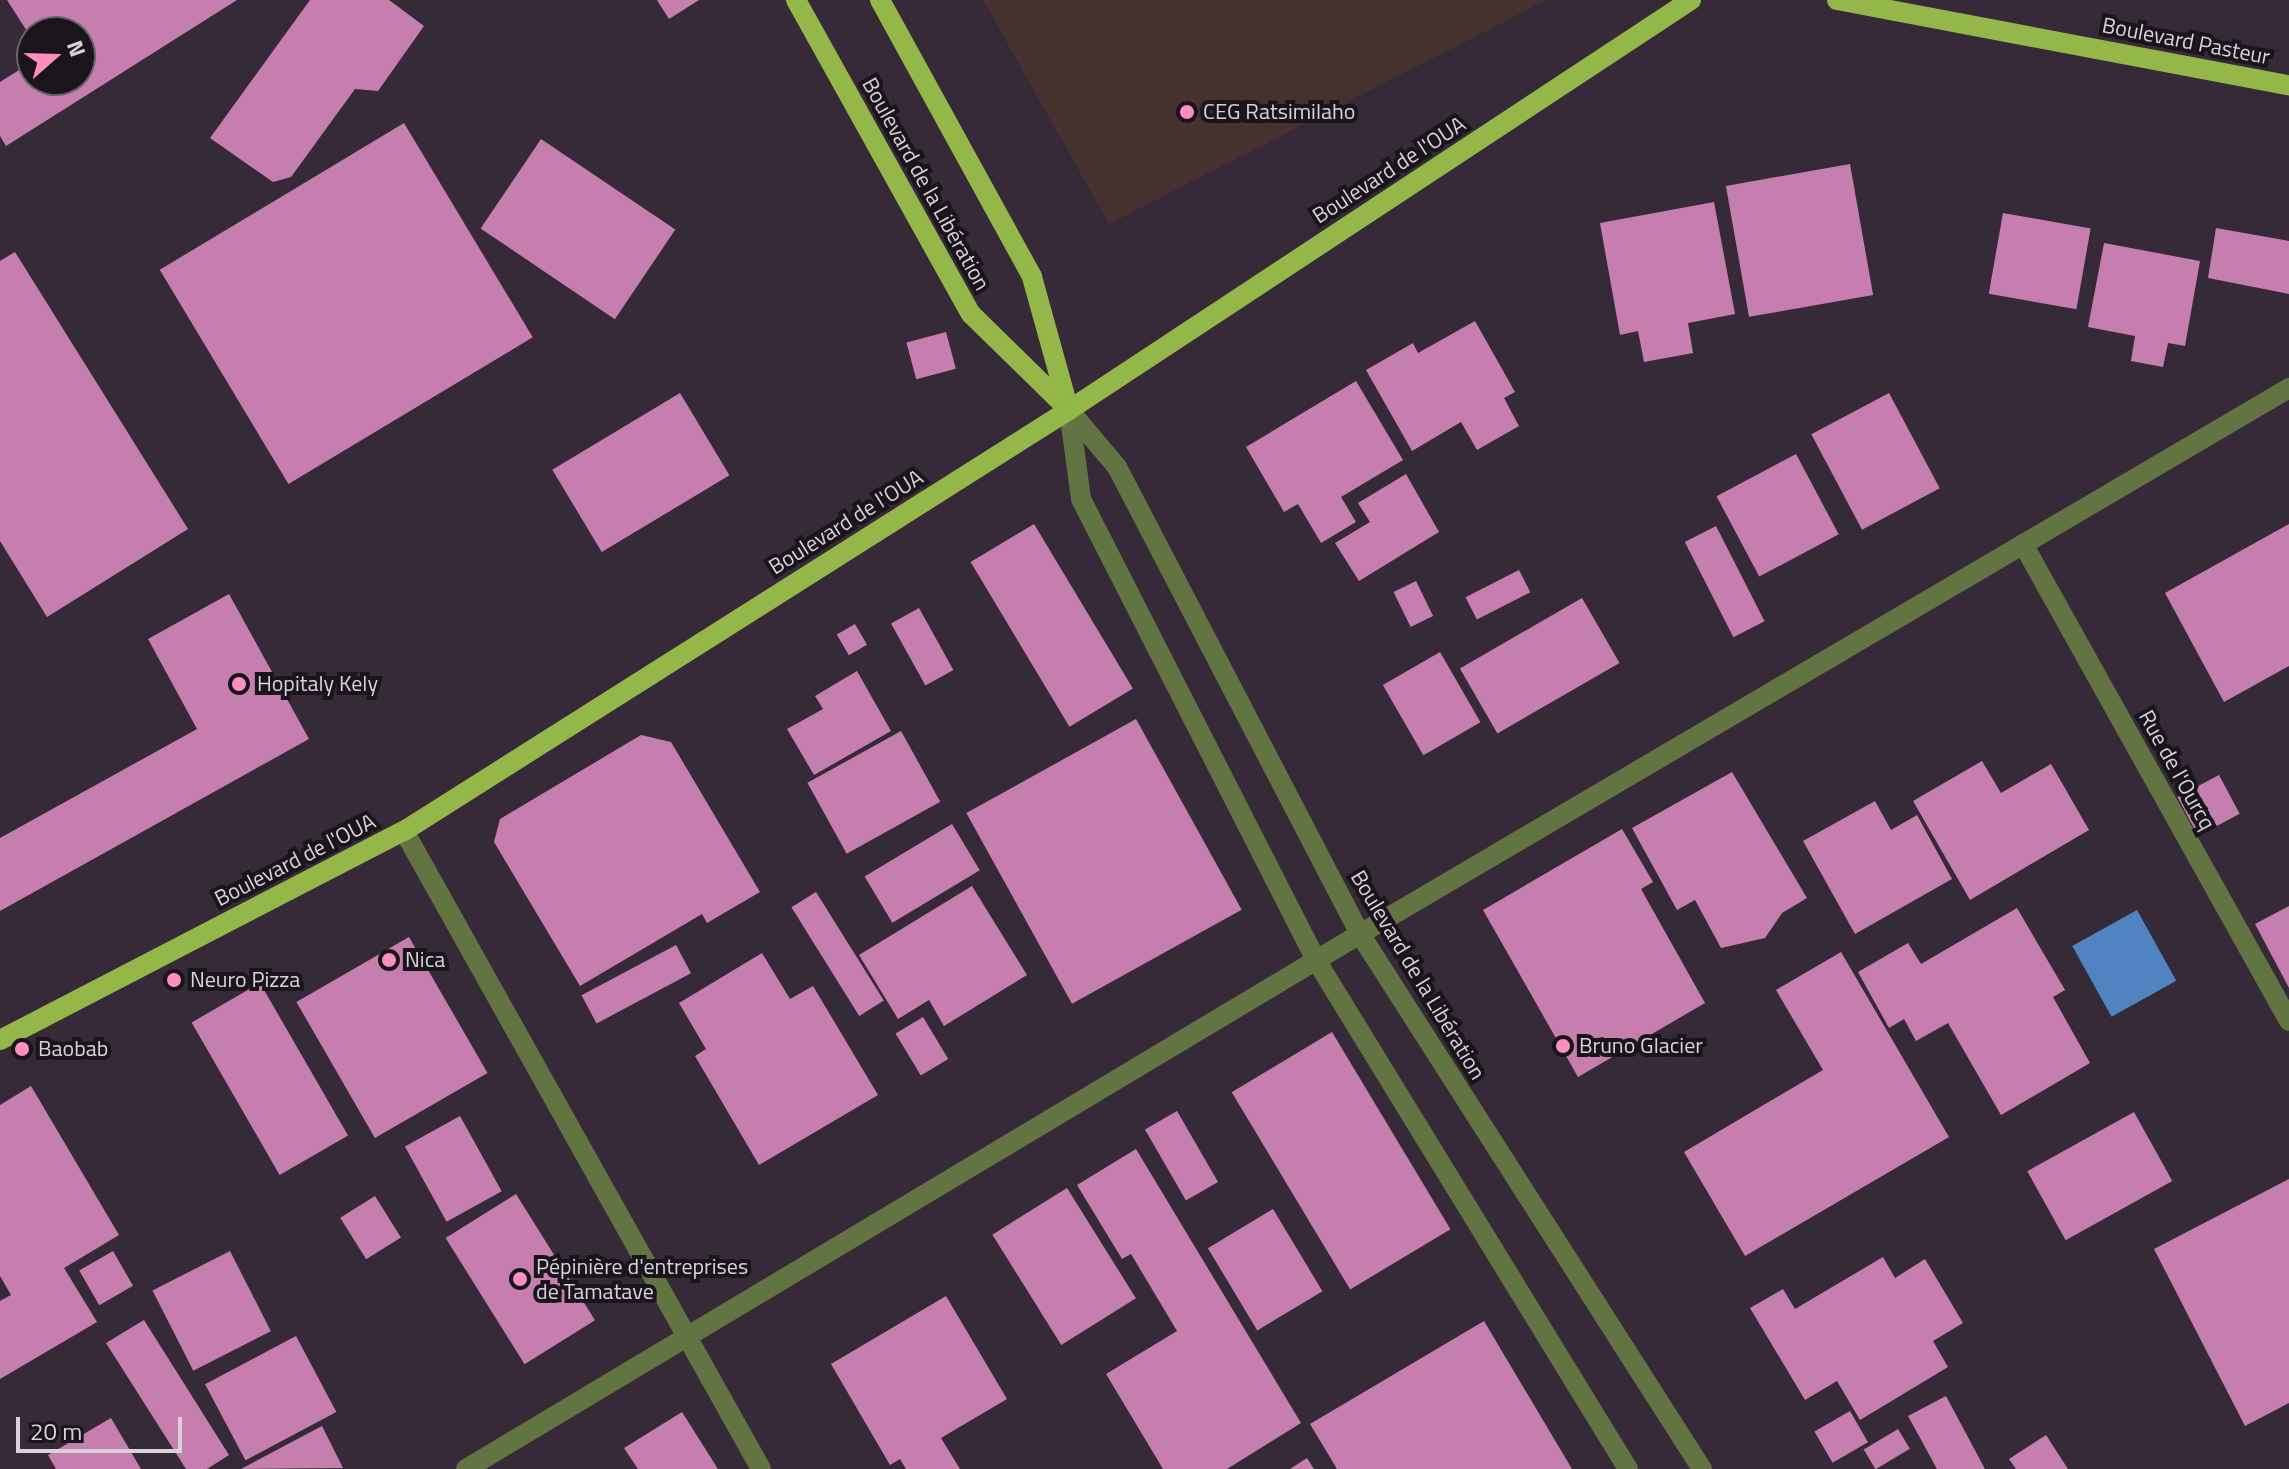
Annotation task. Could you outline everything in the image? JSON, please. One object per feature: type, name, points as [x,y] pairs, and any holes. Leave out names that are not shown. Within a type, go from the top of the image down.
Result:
[{"type":"main road","name":"Boulevard de la Libération","points":[[796,0],[971,314],[1069,410]]},
{"type":"main road","name":"Boulevard de la Libération","points":[[880,0],[1032,277],[1069,410]]},
{"type":"main road","name":"Boulevard de l'OUA","points":[[0,1040],[404,831],[1069,410],[1691,0]]},
{"type":"main road","name":"Boulevard Pasteur","points":[[1837,0],[2289,85]]},
{"type":"street","points":[[466,1469],[1316,960],[2289,388]]},
{"type":"street","name":"Boulevard de la Libération","points":[[1069,410],[1117,467],[1360,934],[1702,1469]]},
{"type":"street","name":"Boulevard de la Libération","points":[[1069,410],[1081,499],[1316,960],[1628,1469]]},
{"type":"street","name":"Rue de l'Ourcq","points":[[2023,544],[2289,1021]]},
{"type":"street","points":[[404,831],[761,1469]]},
{"type":"shaded area","name":"CEG Ratsimilaho","points":[[983,0],[1547,0],[1109,224]]},
{"type":"water","points":[[2137,910],[2176,981],[2112,1017],[2072,946]]},
{"type":"building","points":[[7,0],[237,0],[96,89],[96,16],[17,16]]},
{"type":"building","points":[[310,0],[389,0],[424,26],[378,91],[355,89],[291,177],[273,182],[210,138]]},
{"type":"building","points":[[657,0],[699,0],[669,19]]},
{"type":"building","points":[[16,72],[16,96],[85,96],[6,146],[0,136],[0,82]]},
{"type":"building","points":[[404,123],[533,337],[288,484],[160,270]]},
{"type":"building","points":[[541,139],[675,230],[615,319],[481,229]]},
{"type":"building","points":[[1850,164],[1873,295],[1749,317],[1726,186]]},
{"type":"building","points":[[1714,202],[1735,314],[1688,323],[1693,353],[1644,362],[1638,331],[1620,335],[1600,223]]},
{"type":"building","points":[[2003,213],[2091,228],[2076,309],[1989,294]]},
{"type":"building","points":[[2216,228],[2289,241],[2289,294],[2208,278]]},
{"type":"building","points":[[2104,243],[2200,261],[2185,346],[2168,343],[2163,367],[2131,361],[2135,336],[2088,327]]},
{"type":"building","points":[[15,252],[188,529],[47,617],[0,541],[0,261]]},
{"type":"building","points":[[1475,321],[1515,392],[1504,398],[1519,426],[1477,450],[1461,422],[1412,451],[1366,370],[1413,343],[1418,353]]},
{"type":"building","points":[[946,332],[956,369],[916,379],[906,343]]},
{"type":"building","points":[[1356,381],[1403,460],[1341,497],[1356,522],[1321,543],[1298,504],[1284,512],[1246,447]]},
{"type":"building","points":[[680,393],[729,475],[602,552],[552,470]]},
{"type":"building","points":[[1889,393],[1940,488],[1862,530],[1811,434]]},
{"type":"building","points":[[1796,454],[1839,534],[1759,577],[1717,496]]},
{"type":"building","points":[[1406,474],[1439,532],[1359,581],[1335,543],[1370,522],[1358,503]]},
{"type":"building","points":[[1034,524],[1133,689],[1069,727],[971,562]]},
{"type":"building","points":[[2289,524],[2289,666],[2224,702],[2165,593]]},
{"type":"building","points":[[1716,526],[1765,621],[1733,637],[1685,542]]},
{"type":"building","points":[[1519,570],[1530,592],[1477,620],[1466,597]]},
{"type":"building","points":[[1416,581],[1433,616],[1411,627],[1394,592]]},
{"type":"building","points":[[229,594],[309,739],[0,911],[0,838],[197,729],[148,639]]},
{"type":"building","points":[[1582,598],[1620,663],[1497,733],[1460,668]]},
{"type":"building","points":[[919,608],[953,670],[925,686],[891,624]]},
{"type":"building","points":[[855,624],[867,645],[849,655],[837,634]]},
{"type":"building","points":[[1440,652],[1480,722],[1423,755],[1383,685]]},
{"type":"building","points":[[857,671],[891,731],[814,775],[787,729],[823,709],[815,696]]},
{"type":"building","points":[[1136,719],[1242,910],[1072,1004],[966,813]]},
{"type":"building","points":[[901,731],[940,802],[847,854],[807,783]]},
{"type":"building","points":[[641,735],[671,742],[760,892],[707,923],[702,914],[580,986],[494,842],[500,819]]},
{"type":"building","points":[[1982,761],[2001,793],[2051,764],[2089,830],[1970,900],[1913,801]]},
{"type":"building","points":[[1732,772],[1807,898],[1782,913],[1765,938],[1721,948],[1695,900],[1677,910],[1632,828]]},
{"type":"building","points":[[2219,775],[2240,814],[2198,836],[2178,797]]},
{"type":"building","points":[[1875,801],[1891,830],[1917,815],[1952,879],[1855,934],[1803,841]]},
{"type":"building","points":[[952,824],[980,870],[892,923],[865,877]]},
{"type":"building","points":[[1622,829],[1653,882],[1641,889],[1705,1003],[1578,1077],[1483,910]]},
{"type":"building","points":[[972,886],[1027,975],[944,1026],[929,1000],[898,1019],[859,955]]},
{"type":"building","points":[[816,892],[884,1001],[859,1016],[791,907]]},
{"type":"building","points":[[2289,906],[2289,988],[2255,924]]},
{"type":"building","points":[[2017,908],[2065,990],[2053,997],[2090,1063],[2001,1115],[1948,1023],[1916,1041],[1904,1019],[1889,1028],[1858,972],[1908,943],[1921,964]]},
{"type":"building","points":[[409,937],[488,1073],[375,1138],[296,1002]]},
{"type":"building","points":[[676,945],[691,973],[597,1023],[582,995]]},
{"type":"building","points":[[1841,952],[1949,1137],[1745,1256],[1684,1152],[1823,1070],[1776,990]]},
{"type":"building","points":[[762,953],[790,999],[813,986],[878,1095],[759,1165],[695,1056],[706,1049],[679,1003]]},
{"type":"building","points":[[260,983],[348,1135],[280,1175],[192,1022]]},
{"type":"building","points":[[923,1017],[948,1059],[921,1075],[896,1033]]},
{"type":"building","points":[[1332,1032],[1450,1229],[1350,1289],[1232,1092]]},
{"type":"building","points":[[31,1086],[119,1235],[64,1268],[97,1322],[0,1379],[0,1301],[11,1295],[0,1276],[0,1105]]},
{"type":"building","points":[[1177,1111],[1218,1182],[1186,1201],[1145,1130]]},
{"type":"building","points":[[2134,1112],[2172,1181],[2066,1240],[2027,1171]]},
{"type":"building","points":[[460,1116],[502,1191],[447,1222],[405,1147]]},
{"type":"building","points":[[1136,1149],[1301,1423],[1227,1469],[1163,1469],[1106,1374],[1177,1331],[1131,1254],[1122,1259],[1077,1185]]},
{"type":"building","points":[[2289,1179],[2289,1403],[2245,1426],[2154,1249]]},
{"type":"building","points":[[1067,1188],[1136,1298],[1061,1345],[992,1235]]},
{"type":"building","name":"Pépinière d'entreprises de Tamatave","points":[[516,1194],[595,1320],[525,1364],[446,1238]]},
{"type":"building","points":[[375,1196],[401,1238],[366,1259],[340,1218]]},
{"type":"building","points":[[1273,1209],[1322,1291],[1257,1330],[1208,1248]]},
{"type":"building","points":[[113,1251],[133,1286],[99,1305],[79,1270]]},
{"type":"building","points":[[230,1251],[271,1331],[193,1371],[152,1290]]},
{"type":"building","points":[[1883,1257],[1895,1278],[1925,1259],[1963,1323],[1933,1341],[1948,1367],[1860,1420],[1837,1381],[1805,1400],[1750,1308],[1783,1289],[1795,1309]]},
{"type":"building","points":[[946,1296],[1007,1399],[941,1438],[960,1469],[906,1469],[900,1459],[890,1465],[831,1364]]},
{"type":"building","points":[[144,1320],[229,1455],[207,1469],[186,1469],[106,1343]]},
{"type":"building","points":[[1484,1321],[1572,1469],[1337,1469],[1310,1424]]},
{"type":"building","points":[[296,1336],[336,1412],[245,1460],[205,1384]]},
{"type":"building","points":[[1946,1396],[1985,1469],[1937,1469],[1908,1416]]},
{"type":"building","points":[[1850,1411],[1868,1442],[1832,1463],[1814,1432]]},
{"type":"building","points":[[682,1412],[718,1469],[638,1469],[624,1448]]},
{"type":"building","points":[[111,1418],[141,1469],[56,1469],[48,1455]]},
{"type":"building","points":[[322,1426],[343,1468],[241,1469]]},
{"type":"building","points":[[1898,1429],[1910,1449],[1876,1469],[1864,1450]]},
{"type":"building","points":[[2046,1435],[2068,1469],[2016,1469],[2009,1459]]},
{"type":"building","points":[[1307,1458],[1314,1469],[1290,1469]]},
{"type":"place","name":"CEG Ratsimilaho","points":[[1187,112]]},
{"type":"place","name":"Hopitaly Kely","points":[[239,684]]},
{"type":"place","name":"Nica","points":[[389,960]]},
{"type":"place","name":"Neuro Pizza","points":[[174,980]]},
{"type":"place","name":"Bruno Glacier","points":[[1563,1046]]},
{"type":"place","name":"Baobab","points":[[22,1049]]},
{"type":"place","name":"Pépinière d'entreprises de Tamatave","points":[[520,1279]]}]
